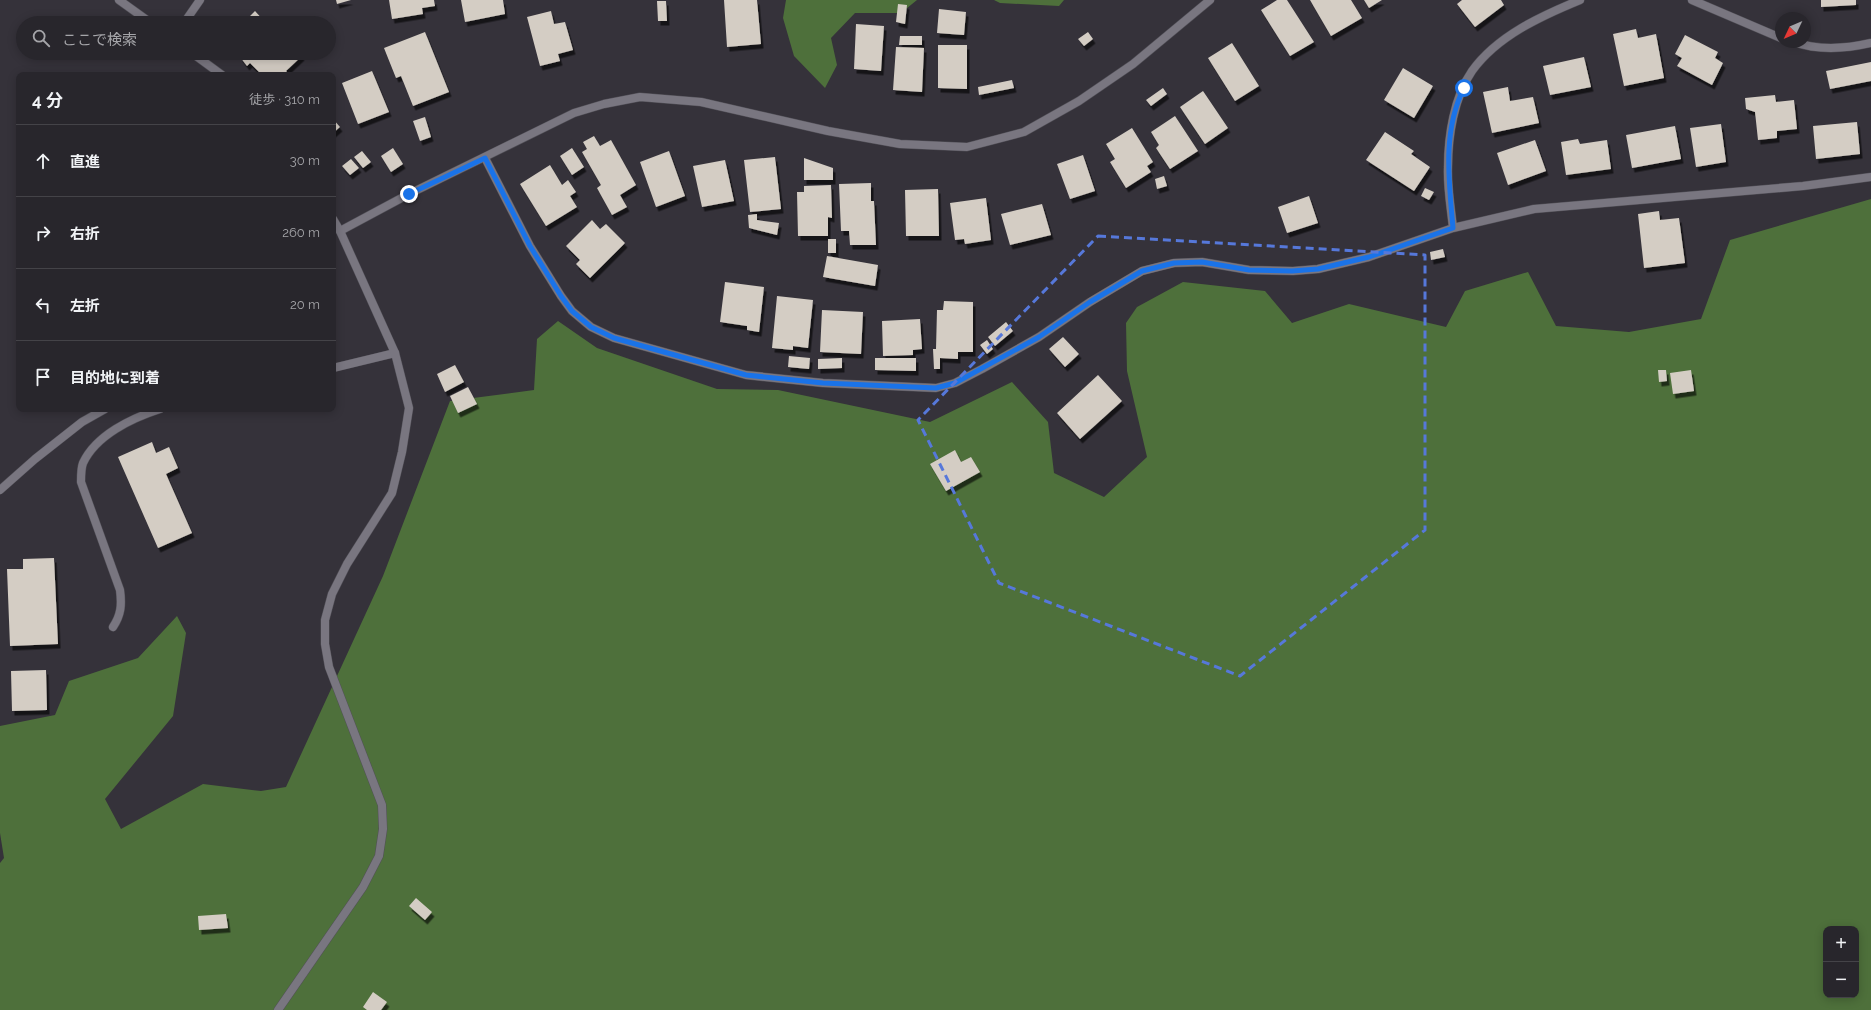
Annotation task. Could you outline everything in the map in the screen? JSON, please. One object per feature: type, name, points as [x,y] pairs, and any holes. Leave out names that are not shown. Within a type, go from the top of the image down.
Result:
[{"type":"street","points":[[119,0],[141,16]]},
{"type":"street","points":[[189,16],[200,0]]},
{"type":"street","points":[[340,231],[409,194],[574,113],[604,104],[640,97],[701,102],[828,131],[900,144],[967,147],[1024,132],[1079,101],[1133,64],[1210,0]]},
{"type":"street","points":[[1453,228],[1448,168],[1451,131],[1460,96],[1472,71],[1490,50],[1519,29],[1580,0]]},
{"type":"street","points":[[1692,0],[1775,35]]},
{"type":"street","points":[[1811,46],[1828,48],[1871,43]]},
{"type":"street","points":[[202,60],[218,72]]},
{"type":"street","points":[[485,158],[530,246],[561,296],[572,311],[591,327],[614,338],[746,375],[823,383],[936,388],[955,383],[1039,337],[1090,302],[1142,271],[1174,263],[1202,262],[1249,270],[1292,271],[1318,269],[1369,257],[1453,228],[1534,209],[1803,186],[1871,177]]},
{"type":"street","points":[[278,1010],[363,887],[379,856],[383,829],[382,805],[329,667],[325,644],[325,620],[332,594],[347,564],[392,493],[402,452],[409,408],[394,353],[336,224]]},
{"type":"street","points":[[336,367],[394,353]]},
{"type":"street","points":[[0,490],[35,459],[76,427],[100,412]]},
{"type":"street","points":[[113,627],[120,617],[122,603],[120,590],[81,482],[82,464],[94,447],[121,426],[150,412]]},
{"type":"highlighted area","points":[[1098,236],[1425,255],[1425,530],[1240,676],[999,583],[918,420]]},
{"type":"green space","points":[[786,0],[917,0],[901,13],[855,13],[831,38],[837,65],[825,88],[794,56],[783,18]]},
{"type":"green space","points":[[994,0],[1064,0],[1059,6],[1000,3]]},
{"type":"green space","points":[[1871,199],[1871,1010],[0,1010],[0,863],[4,858],[0,833],[0,726],[55,715],[69,681],[138,658],[177,616],[186,633],[173,716],[105,799],[121,829],[203,784],[261,791],[286,787],[383,576],[450,401],[534,390],[537,339],[558,321],[597,348],[717,389],[778,390],[930,422],[1012,382],[1048,422],[1054,473],[1104,497],[1147,457],[1127,371],[1126,323],[1137,307],[1183,282],[1265,291],[1292,323],[1349,304],[1446,327],[1465,291],[1528,272],[1556,326],[1629,332],[1701,319],[1730,240]]},
{"type":"building","points":[[336,0],[351,0],[337,4]]},
{"type":"building","points":[[389,0],[434,0],[435,6],[422,8],[423,14],[392,19]]},
{"type":"building","points":[[461,0],[503,0],[505,14],[465,22]]},
{"type":"building","points":[[724,0],[757,0],[761,44],[727,47]]},
{"type":"building","points":[[1277,0],[1287,0],[1314,42],[1290,56],[1261,10]]},
{"type":"building","points":[[1310,0],[1351,0],[1362,18],[1331,36]]},
{"type":"building","points":[[1364,0],[1382,0],[1369,8]]},
{"type":"building","points":[[1462,0],[1501,0],[1504,5],[1475,27],[1457,4]]},
{"type":"building","points":[[1821,0],[1856,0],[1856,5],[1821,7]]},
{"type":"building","points":[[657,1],[666,1],[667,21],[658,21]]},
{"type":"building","points":[[898,4],[907,5],[905,24],[896,22]]},
{"type":"building","points":[[939,9],[966,12],[964,35],[937,33]]},
{"type":"building","points":[[255,11],[260,16],[250,16]]},
{"type":"building","points":[[551,11],[554,24],[565,22],[573,50],[558,54],[560,61],[540,66],[527,17]]},
{"type":"building","points":[[856,24],[884,26],[881,71],[854,69]]},
{"type":"building","points":[[1636,29],[1638,38],[1656,34],[1664,78],[1624,86],[1613,34]]},
{"type":"building","points":[[425,32],[449,92],[413,106],[401,76],[396,78],[384,48]]},
{"type":"building","points":[[1088,32],[1093,39],[1084,46],[1078,39]]},
{"type":"building","points":[[1685,35],[1718,52],[1715,58],[1723,63],[1712,85],[1677,66],[1682,58],[1675,54]]},
{"type":"building","points":[[900,36],[922,36],[922,45],[899,45]]},
{"type":"building","points":[[1232,43],[1259,86],[1235,101],[1208,58]]},
{"type":"building","points":[[938,45],[967,45],[967,89],[938,88]]},
{"type":"building","points":[[896,47],[924,48],[922,92],[893,90]]},
{"type":"building","points":[[1584,57],[1591,87],[1550,95],[1543,66]]},
{"type":"building","points":[[242,60],[298,60],[286,71],[287,72],[259,72],[250,63],[247,66]]},
{"type":"building","points":[[1871,62],[1871,81],[1830,89],[1826,71]]},
{"type":"building","points":[[1403,68],[1433,86],[1414,118],[1384,100]]},
{"type":"building","points":[[372,71],[389,112],[358,124],[342,83]]},
{"type":"building","points":[[1012,80],[1014,88],[979,95],[978,87]]},
{"type":"building","points":[[1508,87],[1510,101],[1533,97],[1539,123],[1492,133],[1483,92]]},
{"type":"building","points":[[1163,88],[1167,94],[1151,106],[1146,100]]},
{"type":"building","points":[[1203,91],[1228,128],[1205,144],[1180,107]]},
{"type":"building","points":[[1775,95],[1776,102],[1794,100],[1797,129],[1777,131],[1777,138],[1758,140],[1755,112],[1746,109],[1745,98]]},
{"type":"building","points":[[1175,116],[1198,151],[1170,169],[1156,148],[1159,145],[1151,132]]},
{"type":"building","points":[[425,117],[431,137],[420,141],[413,121]]},
{"type":"building","points":[[336,122],[340,127],[336,130]]},
{"type":"building","points":[[1857,122],[1860,154],[1816,159],[1813,126]]},
{"type":"building","points":[[1721,124],[1726,162],[1696,167],[1690,128]]},
{"type":"building","points":[[1675,126],[1681,159],[1632,168],[1626,135]]},
{"type":"building","points":[[1132,128],[1153,162],[1147,166],[1151,172],[1126,188],[1110,162],[1115,159],[1106,144]]},
{"type":"building","points":[[1385,132],[1414,151],[1411,154],[1430,167],[1414,191],[1366,160]]},
{"type":"building","points":[[594,136],[600,146],[611,140],[636,185],[620,195],[627,207],[612,215],[597,188],[601,185],[582,152],[587,149],[583,142]]},
{"type":"building","points":[[1578,139],[1580,144],[1607,140],[1611,169],[1566,175],[1561,142]]},
{"type":"building","points":[[1535,140],[1546,171],[1508,185],[1497,153]]},
{"type":"building","points":[[393,148],[403,164],[391,172],[381,156]]},
{"type":"building","points":[[572,148],[584,167],[572,175],[560,156]]},
{"type":"building","points":[[362,151],[371,162],[363,168],[354,157]]},
{"type":"building","points":[[669,151],[685,196],[656,207],[640,162]]},
{"type":"building","points":[[1083,155],[1095,191],[1070,199],[1057,164]]},
{"type":"building","points":[[775,157],[781,209],[750,212],[744,160]]},
{"type":"building","points":[[804,158],[833,168],[833,180],[804,180]]},
{"type":"building","points":[[351,159],[359,168],[350,175],[342,166]]},
{"type":"building","points":[[725,160],[734,201],[702,207],[693,166]]},
{"type":"building","points":[[550,165],[562,185],[568,180],[576,192],[570,196],[577,207],[546,226],[520,184]]},
{"type":"building","points":[[1164,176],[1167,186],[1157,189],[1155,179]]},
{"type":"building","points":[[871,183],[871,201],[874,201],[876,245],[850,245],[849,231],[841,231],[839,184]]},
{"type":"building","points":[[831,185],[832,218],[828,217],[828,236],[798,236],[797,192],[804,192],[804,186]]},
{"type":"building","points":[[1425,188],[1434,192],[1429,200],[1421,196]]},
{"type":"building","points":[[938,189],[939,236],[906,236],[905,190]]},
{"type":"building","points":[[1309,196],[1318,223],[1287,233],[1278,207]]},
{"type":"building","points":[[986,198],[991,240],[965,244],[964,239],[955,240],[950,203]]},
{"type":"building","points":[[1042,204],[1051,235],[1010,245],[1001,214]]},
{"type":"building","points":[[1659,211],[1660,220],[1679,218],[1685,263],[1644,268],[1638,214]]},
{"type":"building","points":[[757,214],[757,220],[779,223],[777,235],[749,228],[748,215]]},
{"type":"building","points":[[592,220],[600,229],[606,224],[625,243],[590,278],[576,264],[580,260],[566,246]]},
{"type":"building","points":[[828,239],[836,239],[836,253],[828,253]]},
{"type":"building","points":[[1443,249],[1445,257],[1431,260],[1430,252]]},
{"type":"building","points":[[827,256],[878,265],[875,286],[823,277]]},
{"type":"building","points":[[725,282],[764,287],[759,332],[747,330],[747,326],[720,322]]},
{"type":"building","points":[[777,296],[813,300],[808,348],[793,346],[793,350],[772,348]]},
{"type":"building","points":[[944,301],[973,302],[973,352],[958,352],[958,359],[940,358],[940,369],[934,369],[933,349],[936,349],[937,310],[943,310]]},
{"type":"building","points":[[822,310],[863,312],[861,354],[820,352]]},
{"type":"building","points":[[920,319],[922,349],[913,350],[913,355],[883,356],[882,321]]},
{"type":"building","points":[[1006,322],[1013,331],[995,346],[988,337]]},
{"type":"building","points":[[1063,337],[1079,354],[1065,367],[1049,349]]},
{"type":"building","points":[[987,340],[993,349],[987,354],[980,345]]},
{"type":"building","points":[[789,356],[810,358],[809,369],[788,367]]},
{"type":"building","points":[[842,358],[842,368],[818,369],[818,359]]},
{"type":"building","points":[[875,358],[916,358],[916,371],[875,370]]},
{"type":"building","points":[[455,365],[464,382],[445,392],[437,374]]},
{"type":"building","points":[[1658,370],[1666,370],[1667,381],[1659,382]]},
{"type":"building","points":[[1691,370],[1694,391],[1673,394],[1670,373]]},
{"type":"building","points":[[1098,375],[1122,401],[1080,439],[1057,413]]},
{"type":"building","points":[[468,387],[477,404],[458,413],[450,396]]},
{"type":"building","points":[[152,442],[156,453],[169,447],[178,468],[166,474],[192,533],[158,548],[118,457]]},
{"type":"building","points":[[955,450],[961,462],[971,457],[980,472],[946,491],[930,464]]},
{"type":"building","points":[[54,558],[58,644],[10,646],[7,569],[23,569],[23,559]]},
{"type":"building","points":[[46,670],[47,710],[12,711],[11,671]]},
{"type":"building","points":[[416,898],[432,912],[425,920],[409,906]]},
{"type":"building","points":[[226,914],[228,928],[199,930],[198,916]]},
{"type":"building","points":[[373,992],[387,1002],[381,1010],[367,1010],[363,1007]]},
{"type":"route","points":[[409,194],[485,158],[530,246],[561,296],[572,311],[591,327],[614,338],[684,359],[746,375],[823,383],[936,388],[955,383],[982,370],[1039,337],[1090,302],[1142,271],[1174,263],[1202,262],[1249,270],[1292,271],[1318,269],[1369,257],[1453,228],[1448,168],[1451,131],[1460,96],[1464,88]]}]
